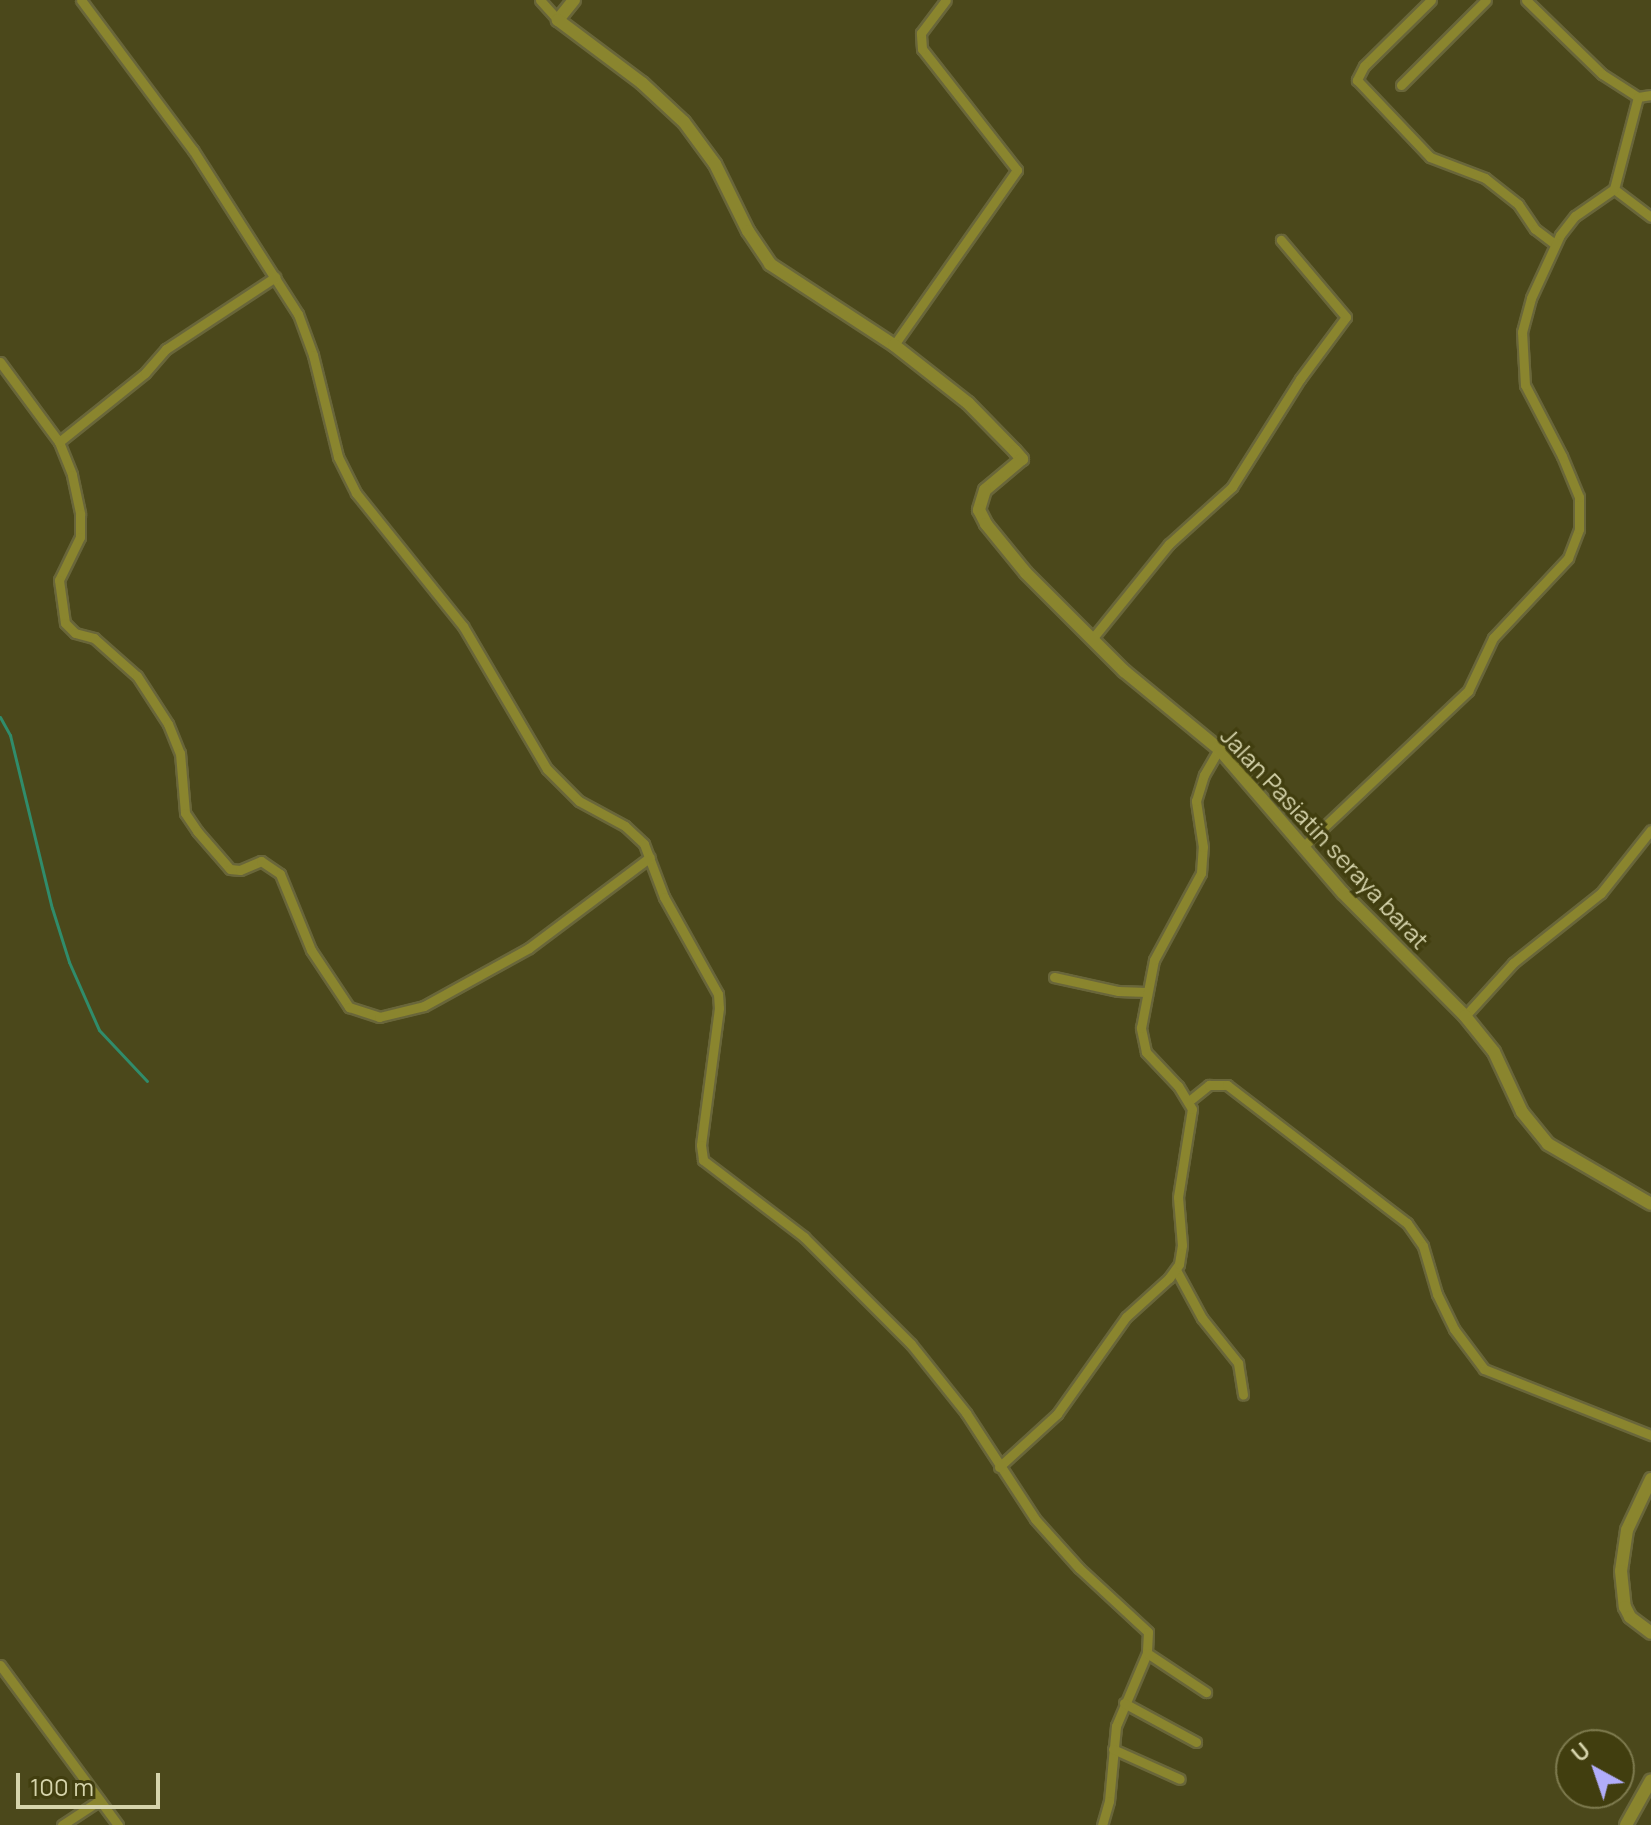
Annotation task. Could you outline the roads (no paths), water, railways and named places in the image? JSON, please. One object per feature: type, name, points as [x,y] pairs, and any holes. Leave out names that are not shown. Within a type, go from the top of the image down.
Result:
[{"type":"street","points":[[81,0],[193,150],[275,277],[307,335],[338,457],[356,493],[463,626],[553,776],[579,801],[632,831],[650,857],[664,897],[718,994],[719,1008],[701,1145],[703,1160],[804,1237],[911,1344],[966,1413],[999,1467],[1061,1548],[1150,1636],[1147,1653],[1124,1703],[1113,1749],[1109,1801],[1102,1825]]},
{"type":"street","points":[[540,0],[558,20],[642,83],[684,122],[715,164],[748,231],[770,264],[808,292],[894,345],[1017,170],[922,49],[921,33],[946,0]]},
{"type":"street","points":[[558,20],[574,0]]},
{"type":"street","points":[[1431,0],[1360,70],[1357,76],[1360,85],[1430,157],[1485,178],[1518,204],[1535,229],[1555,244]]},
{"type":"street","points":[[1401,85],[1486,0]]},
{"type":"street","points":[[1526,0],[1602,74],[1638,97],[1651,95]]},
{"type":"street","points":[[1304,846],[1468,691],[1487,646],[1568,558],[1579,529],[1579,497],[1562,456],[1525,385],[1521,362],[1522,332],[1531,298],[1555,244],[1575,216],[1614,189],[1638,97]]},
{"type":"street","points":[[1614,189],[1651,217]]},
{"type":"street","points":[[1092,639],[1169,544],[1232,487],[1300,379],[1346,317],[1281,240]]},
{"type":"street","points":[[59,442],[145,373],[166,349],[275,277]]},
{"type":"street","name":"Jalan Pasiatin seraya barat","points":[[894,345],[968,403],[1022,459],[985,490],[980,503],[981,516],[1026,573],[1154,698],[1219,749],[1375,928],[1465,1016],[1494,1052],[1522,1112],[1548,1144],[1651,1204]]},
{"type":"street","points":[[0,362],[59,442],[72,475],[80,514],[75,551],[63,566],[59,580],[65,623],[75,633],[94,638],[137,676],[168,724],[180,753],[185,813],[230,869],[240,870],[261,861],[272,865],[280,874],[311,950],[349,1007],[379,1017],[424,1006],[529,948],[650,857]]},
{"type":"street","points":[[999,1467],[1057,1414],[1126,1317],[1176,1270],[1182,1245],[1178,1197],[1192,1121],[1189,1101],[1153,1061],[1141,1042],[1146,992],[1154,960],[1201,873],[1203,847],[1196,822],[1196,801],[1204,775],[1219,749]]},
{"type":"street","points":[[1465,1016],[1513,963],[1601,893],[1651,830]]},
{"type":"street","points":[[1054,977],[1118,991],[1146,992]]},
{"type":"street","points":[[1189,1101],[1209,1085],[1227,1085],[1407,1223],[1423,1246],[1437,1294],[1454,1329],[1484,1369],[1651,1435]]},
{"type":"street","points":[[1176,1270],[1202,1318],[1238,1363],[1243,1395]]},
{"type":"street","points":[[1651,1479],[1627,1530],[1621,1571],[1625,1607],[1630,1617],[1651,1633]]},
{"type":"street","points":[[1147,1653],[1206,1692]]},
{"type":"street","points":[[0,1665],[118,1825]]},
{"type":"street","points":[[1124,1703],[1196,1742]]},
{"type":"street","points":[[1113,1749],[1180,1779]]},
{"type":"street","points":[[1626,1825],[1651,1780]]},
{"type":"street","points":[[62,1825],[100,1800]]},
{"type":"waterway","points":[[0,717],[10,735],[52,908],[69,962],[99,1030],[147,1081]]}]
